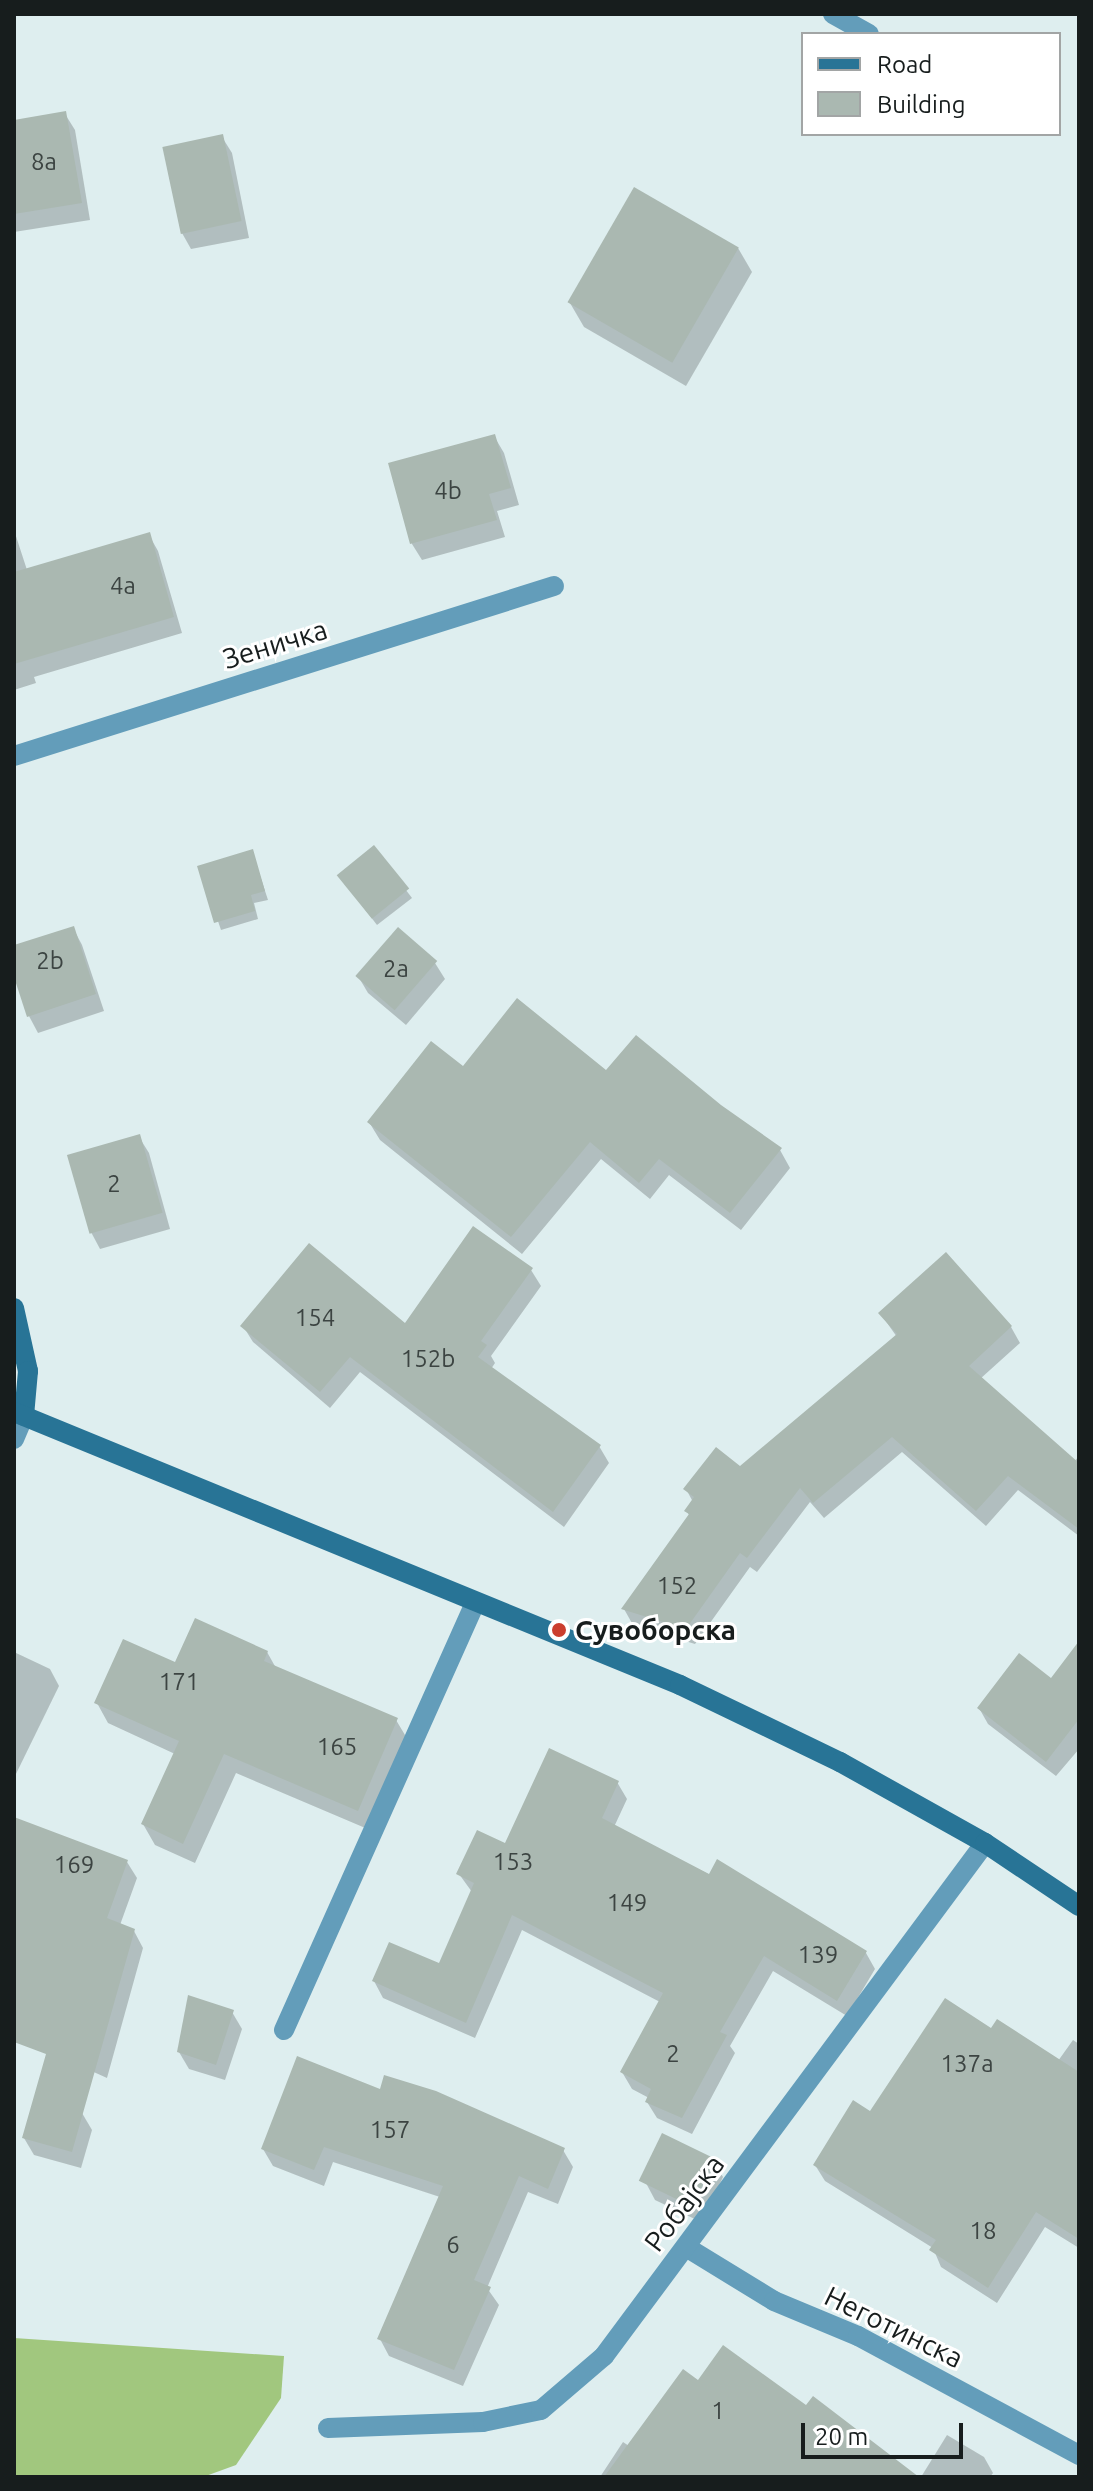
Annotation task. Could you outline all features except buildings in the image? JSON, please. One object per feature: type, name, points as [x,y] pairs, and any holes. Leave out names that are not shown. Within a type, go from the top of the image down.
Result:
[{"type":"main road","points":[[14,1308],[28,1371],[19,1414],[680,1685],[840,1762],[985,1843],[1079,1906]]},
{"type":"street","points":[[833,14],[865,32]]},
{"type":"street","name":"Зеничка","points":[[14,756],[554,586]]},
{"type":"street","points":[[14,1439],[19,1414]]},
{"type":"street","points":[[284,2030],[475,1603]]},
{"type":"street","name":"Робајска","points":[[328,2428],[483,2422],[541,2410],[604,2356],[985,1843]]},
{"type":"street","name":"Неготинска","points":[[686,2247],[774,2301],[858,2336],[1079,2455]]},
{"type":"green space","points":[[14,2338],[284,2356],[281,2398],[236,2465],[203,2477],[14,2477]]},
{"type":"place","name":"Сувоборска","points":[[559,1630]]}]
